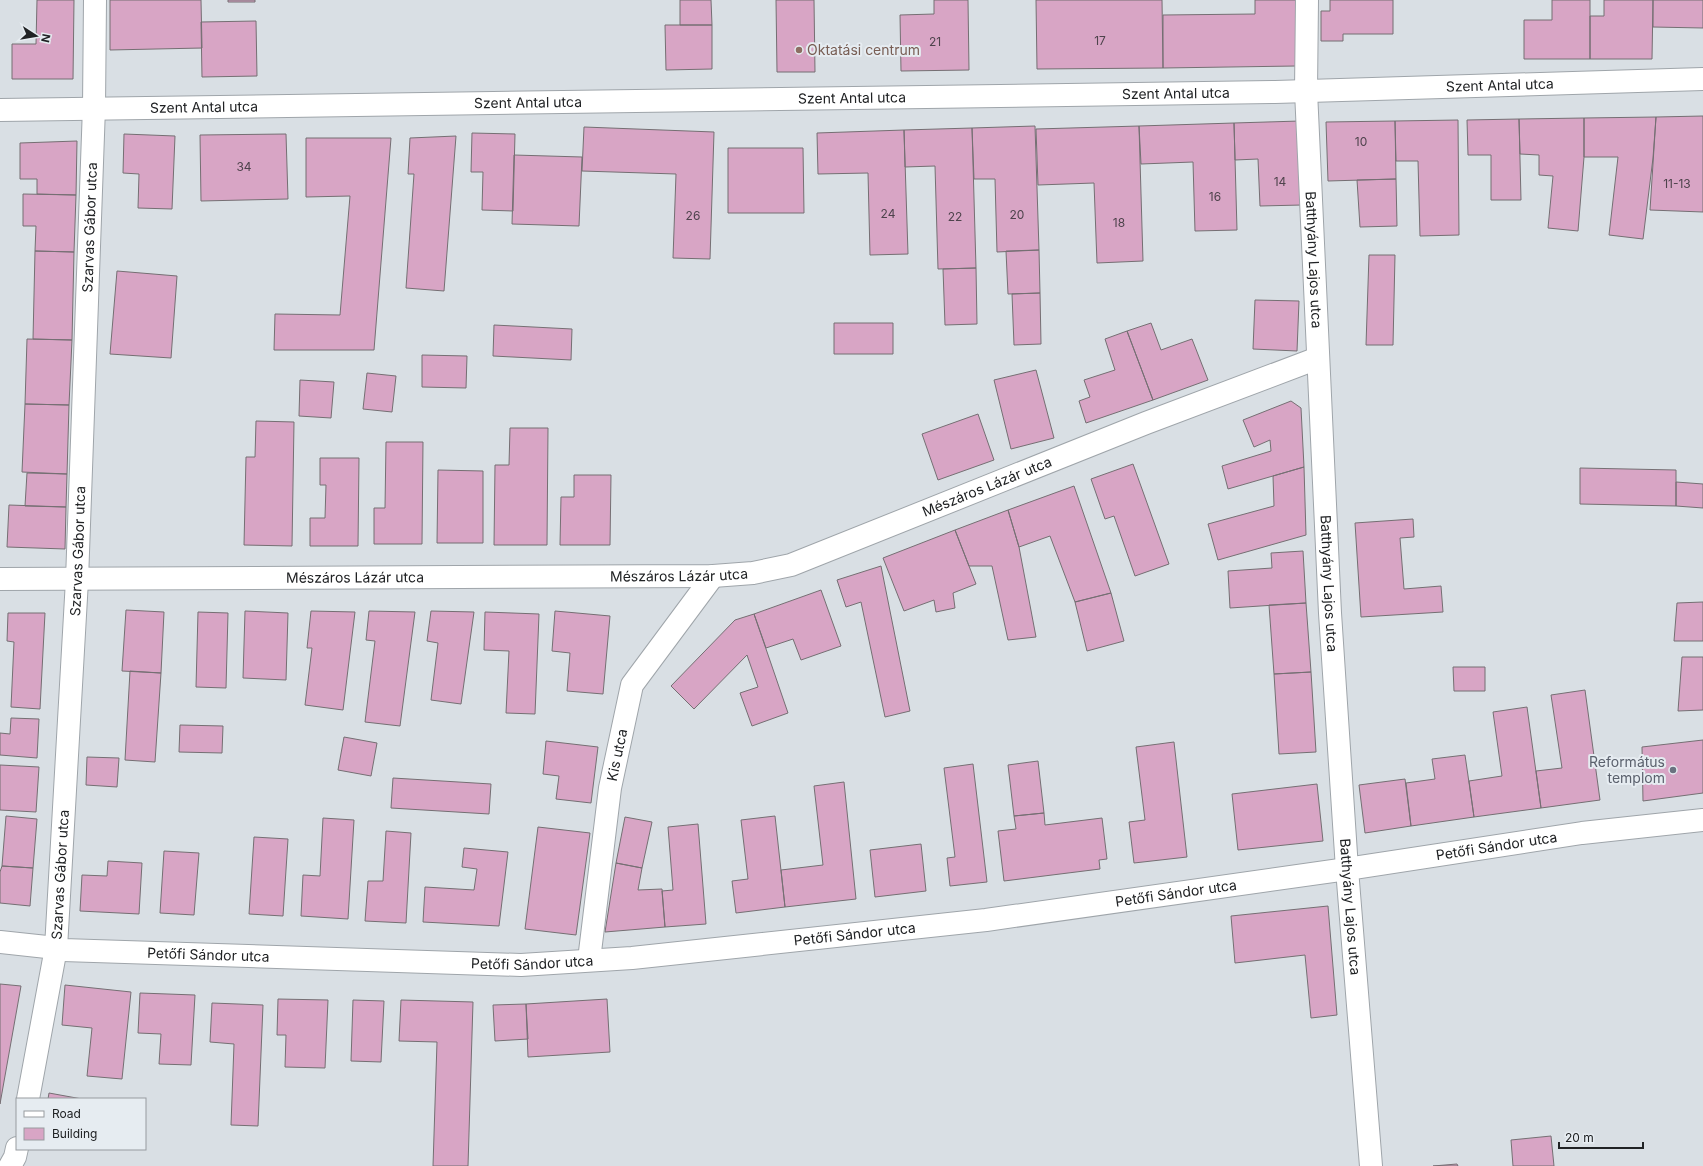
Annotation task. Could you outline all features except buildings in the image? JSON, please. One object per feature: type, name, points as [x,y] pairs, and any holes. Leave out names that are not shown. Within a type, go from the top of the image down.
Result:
[{"type":"street","name":"Szarvas Gábor utca","points":[[28,1098],[56,948],[77,580],[94,107],[95,0]]},
{"type":"street","name":"Batthyány Lajos utca","points":[[1307,0],[1306,91],[1330,612],[1347,869],[1371,1166]]},
{"type":"street","name":"Szent Antal utca","points":[[0,110],[94,107],[1306,91],[1703,79]]},
{"type":"street","name":"Mészáros Lázár utca","points":[[0,580],[713,576],[753,573],[791,566],[1139,426],[1318,358]]},
{"type":"street","name":"Kis utca","points":[[589,960],[610,788],[632,685],[713,576]]},
{"type":"street","name":"Petőfi Sándor utca","points":[[0,942],[63,950],[521,965],[632,958],[986,920],[1347,869],[1582,833],[1703,820]]},
{"type":"street","points":[[10,1166],[15,1157],[17,1150]]},
{"type":"place","name":"Oktatási centrum","points":[[799,50]]},
{"type":"place","name":"Református templom","points":[[1673,770]]}]
